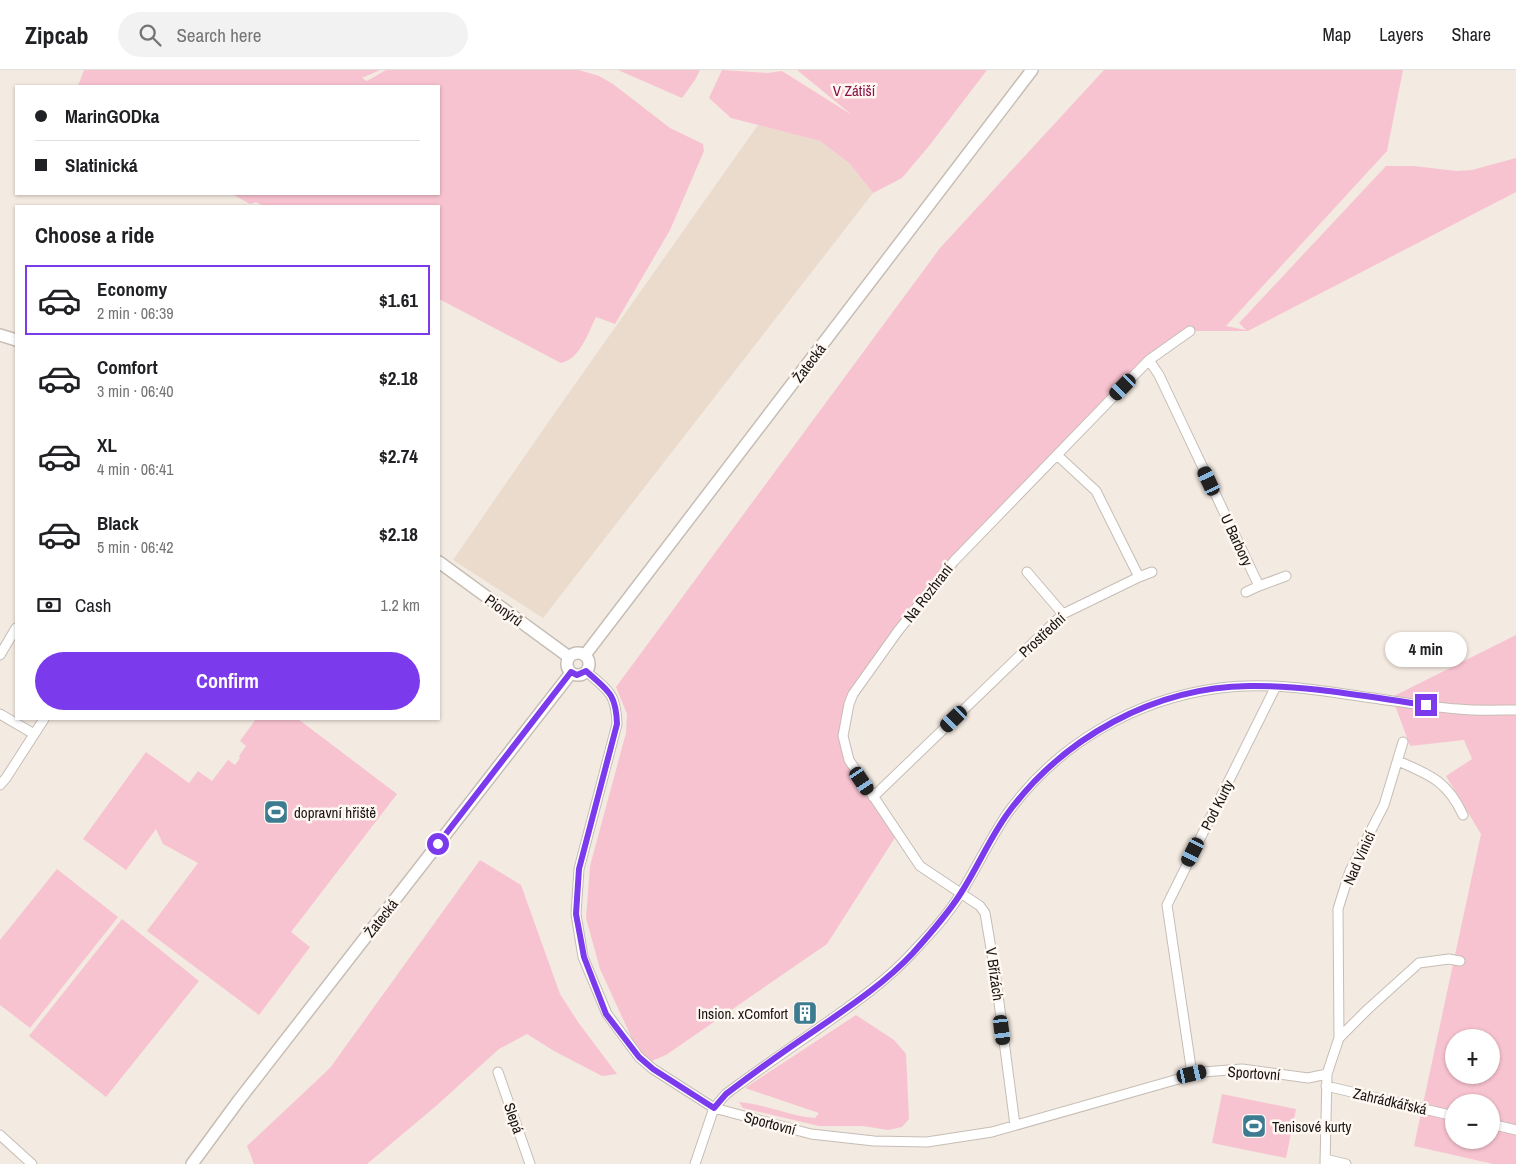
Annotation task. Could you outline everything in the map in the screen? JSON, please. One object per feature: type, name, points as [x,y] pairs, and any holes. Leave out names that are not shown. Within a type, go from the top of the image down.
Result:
[{"type":"street","name":"Žatecká","points":[[585,655],[1032,70]]},
{"type":"street","name":"Na Rozhraní","points":[[960,894],[920,866],[849,760],[843,736],[849,704],[853,694],[898,631],[954,561],[1149,360],[1190,331]]},
{"type":"street","points":[[0,335],[15,340]]},
{"type":"street","name":"U Barbory","points":[[1149,360],[1159,375],[1259,586]]},
{"type":"street","points":[[1057,455],[1096,491],[1139,577]]},
{"type":"street","name":"Pionýrů","points":[[440,563],[569,657]]},
{"type":"street","points":[[1027,572],[1063,614]]},
{"type":"street","name":"Prostřední","points":[[873,797],[1063,614],[1152,572]]},
{"type":"street","points":[[1246,592],[1286,576]]},
{"type":"street","points":[[0,655],[15,630]]},
{"type":"street","points":[[578,653],[585,655],[589,664],[586,671],[577,675],[571,672],[567,667],[569,657],[578,653]]},
{"type":"street","name":"Sportovní","points":[[586,671],[612,695],[617,708],[617,724],[579,869],[576,914],[584,957],[606,1014],[639,1057],[653,1069],[714,1108],[811,1134],[874,1141],[927,1142],[992,1132],[1192,1074],[1242,1069],[1308,1078],[1326,1074]]},
{"type":"street","name":"Žatecká","points":[[192,1164],[571,672]]},
{"type":"street","points":[[695,1164],[714,1108],[726,1094],[867,994],[893,973],[944,918],[1008,814],[1033,782],[1086,737],[1115,720],[1148,706],[1182,696],[1221,688],[1247,686],[1276,686],[1321,690],[1460,710],[1516,710]]},
{"type":"street","name":"Pod Kurty","points":[[1192,1074],[1167,905],[1276,686]]},
{"type":"street","points":[[0,714],[34,734]]},
{"type":"street","points":[[0,785],[43,720]]},
{"type":"street","name":"Nad Vinicí","points":[[1339,1038],[1338,909],[1350,871],[1384,805],[1403,742]]},
{"type":"street","points":[[1398,761],[1433,777],[1447,788],[1457,801],[1463,815]]},
{"type":"street","name":"V Břízách","points":[[960,894],[980,906],[988,922],[1015,1125]]},
{"type":"street","points":[[1346,1164],[1325,1161],[1326,1074],[1339,1038],[1368,1009],[1419,964],[1450,959],[1460,962]]},
{"type":"street","name":"Slepá","points":[[498,1072],[530,1164]]},
{"type":"street","name":"Zahrádkářská","points":[[1326,1086],[1445,1114]]},
{"type":"street","points":[[1500,1126],[1516,1130]]},
{"type":"street","points":[[0,1135],[29,1163]]},
{"type":"shaded area","points":[[758,125],[820,141],[850,164],[873,193],[543,618],[453,560]]},
{"type":"green space","points":[[84,70],[380,70],[362,78],[367,81],[386,70],[579,70],[599,76],[613,84],[670,128],[703,144],[704,151],[670,230],[615,324],[596,317],[578,351],[568,361],[561,363],[440,300],[440,205],[261,205],[256,202],[250,204],[234,195],[440,195],[440,85],[78,85]]},
{"type":"green space","points":[[618,70],[700,70],[682,98]]},
{"type":"green space","name":"V Zátiší","points":[[722,70],[768,73],[782,71],[852,115],[797,70],[987,70],[902,178],[873,193],[850,164],[820,141],[731,118],[709,98]]},
{"type":"green space","points":[[1104,70],[1403,70],[1387,151],[1226,326],[1246,330],[1239,323],[1386,166],[1413,166],[1457,171],[1472,170],[1516,158],[1516,192],[1248,331],[1190,331],[1149,360],[954,561],[853,693],[844,731],[851,764],[898,833],[827,944],[666,1055],[649,1062],[634,1043],[600,969],[586,918],[590,866],[626,733],[627,714],[616,687],[940,248]]},
{"type":"green space","points":[[1516,635],[1516,1164],[1493,1164],[1414,1146],[1481,834],[1446,776],[1472,759],[1464,740],[1410,746],[1392,697]]},
{"type":"green space","name":"dopravní hřiště","points":[[255,720],[299,720],[397,794],[291,932],[310,947],[259,1015],[147,931],[198,863],[163,844],[156,829],[126,870],[83,839],[146,752],[189,783],[198,771],[212,781],[228,760],[235,765],[240,758],[239,756],[246,746],[240,741]]},
{"type":"green space","points":[[480,860],[521,885],[560,994],[578,1022],[617,1074],[602,1076],[554,1051],[527,1034],[499,1049],[436,1106],[367,1164],[254,1164],[247,1146],[330,1068]]},
{"type":"green space","points":[[57,869],[118,917],[30,1028],[0,1005],[0,940]]},
{"type":"green space","points":[[122,919],[199,981],[106,1097],[29,1036]]},
{"type":"green space","points":[[856,1015],[894,1040],[906,1054],[909,1119],[902,1127],[888,1130],[863,1126],[819,1126],[743,1108],[739,1102],[815,1118],[819,1113],[745,1088]]},
{"type":"green space","name":"Tenisové kurty","points":[[1222,1094],[1296,1109],[1286,1158],[1212,1143]]},
{"type":"place","name":"dopravní hřiště","points":[[276,812]]},
{"type":"place","name":"Insion. xComfort","points":[[805,1013]]},
{"type":"place","name":"Tenisové kurty","points":[[1254,1126]]},
{"type":"route","points":[[438,844],[571,672],[581,675],[586,671],[612,695],[617,708],[617,724],[579,869],[576,914],[584,957],[606,1014],[639,1057],[653,1069],[714,1108],[726,1094],[867,994],[893,973],[944,918],[1008,814],[1033,782],[1086,737],[1115,720],[1148,706],[1196,692],[1247,686],[1321,690],[1426,705]]}]
